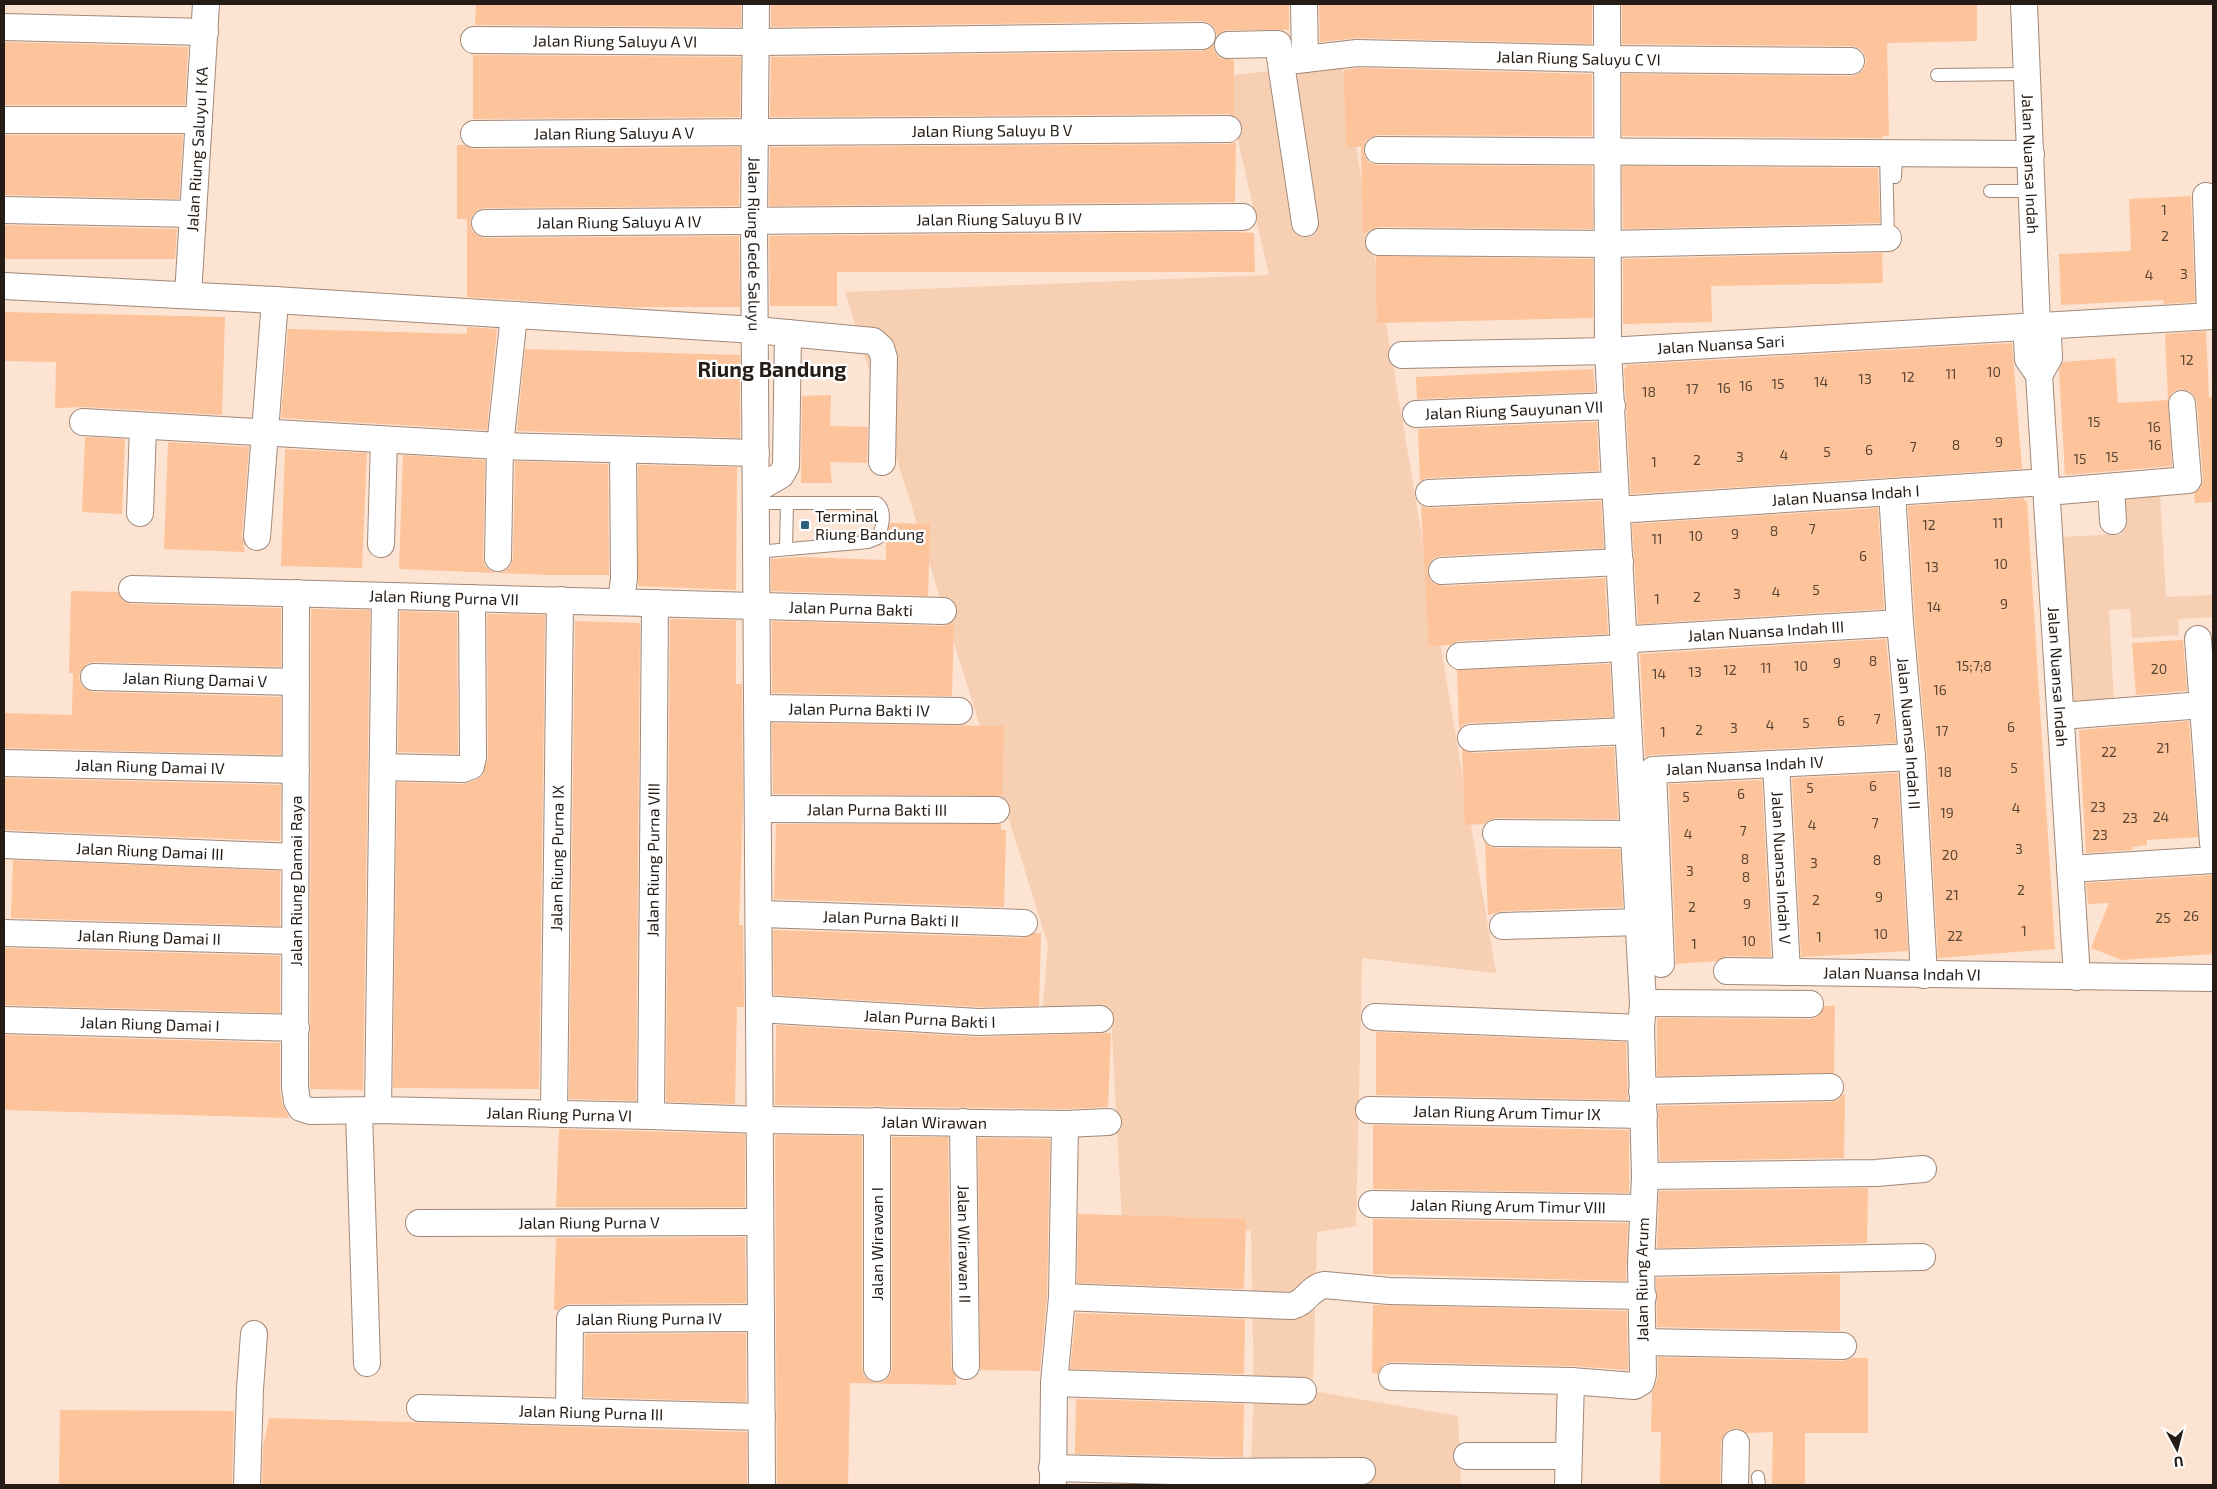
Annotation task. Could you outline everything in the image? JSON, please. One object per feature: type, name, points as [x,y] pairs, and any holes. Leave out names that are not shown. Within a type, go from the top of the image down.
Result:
[{"type":"street","name":"Jalan Riung Saluyu I KA","points":[[188,295],[206,4]]},
{"type":"street","name":"Jalan Riung Gede Saluyu","points":[[756,4],[755,330],[873,341],[881,348],[884,358],[882,462]]},
{"type":"street","points":[[1304,4],[1293,60],[1305,223]]},
{"type":"street","name":"Jalan Riung Arum","points":[[1571,1381],[1634,1386],[1641,1382],[1643,1374],[1642,1263],[1644,1176],[1642,1015],[1639,922],[1628,730],[1628,644],[1620,562],[1608,351],[1607,4]]},
{"type":"street","name":"Jalan Nuansa Indah","points":[[2024,4],[2032,192],[2032,332],[2048,337],[2044,367],[2046,487],[2077,977]]},
{"type":"street","points":[[4,27],[205,32]]},
{"type":"street","points":[[756,42],[1202,36]]},
{"type":"street","name":"Jalan Riung Saluyu A VI","points":[[474,40],[756,42]]},
{"type":"street","points":[[1228,45],[1278,44],[1293,60]]},
{"type":"street","name":"Jalan Riung Saluyu C VI","points":[[1293,60],[1357,53],[1607,59],[1852,61]]},
{"type":"street","points":[[4,120],[199,120]]},
{"type":"street","name":"Jalan Riung Saluyu B V","points":[[755,132],[1228,129]]},
{"type":"street","name":"Jalan Riung Saluyu A V","points":[[474,134],[755,132]]},
{"type":"street","points":[[1378,150],[1608,150],[1892,161],[2031,154]]},
{"type":"street","points":[[2206,196],[2212,316]]},
{"type":"street","points":[[4,210],[193,214]]},
{"type":"street","name":"Jalan Riung Saluyu B IV","points":[[754,222],[1243,216]]},
{"type":"street","name":"Jalan Riung Saluyu A IV","points":[[485,223],[754,222]]},
{"type":"street","points":[[1380,242],[1608,244],[1888,238]]},
{"type":"street","points":[[4,286],[275,300],[755,330],[762,1485]]},
{"type":"street","points":[[257,537],[275,300]]},
{"type":"street","points":[[498,558],[500,446],[514,315]]},
{"type":"street","name":"Jalan Nuansa Sari","points":[[1402,355],[1608,351],[2032,332],[2076,323],[2212,316]]},
{"type":"street","points":[[757,496],[781,475],[786,466],[788,333]]},
{"type":"street","name":"Jalan Nuansa Indah I","points":[[1617,510],[1892,492],[2111,487],[2188,480],[2182,404]]},
{"type":"street","name":"Jalan Riung Sauyunan VII","points":[[1416,414],[1612,406]]},
{"type":"street","points":[[83,422],[143,427],[500,446],[756,453]]},
{"type":"street","points":[[140,513],[143,427]]},
{"type":"street","points":[[381,544],[384,440]]},
{"type":"street","points":[[622,592],[623,450]]},
{"type":"street","points":[[1429,493],[1616,485]]},
{"type":"street","points":[[2111,487],[2113,521]]},
{"type":"street","name":"Jalan Nuansa Indah II","points":[[1892,492],[1900,622],[1912,757],[1924,974]]},
{"type":"street","points":[[1442,571],[1620,562]]},
{"type":"street","name":"Jalan Riung Purna VII","points":[[132,589],[560,600],[622,592],[654,603],[757,606]]},
{"type":"street","name":"Jalan Riung Damai Raya","points":[[296,593],[295,1087],[297,1101],[301,1108],[310,1111],[368,1111]]},
{"type":"street","points":[[367,1363],[368,1111],[383,767],[386,596]]},
{"type":"street","points":[[383,767],[463,769],[471,766],[473,757],[472,598]]},
{"type":"street","name":"Jalan Riung Purna IX","points":[[554,1114],[560,600]]},
{"type":"street","name":"Jalan Riung Purna VIII","points":[[651,1116],[654,603]]},
{"type":"street","name":"Jalan Purna Bakti","points":[[757,606],[942,611]]},
{"type":"street","name":"Jalan Nuansa Indah III","points":[[1460,656],[1900,622]]},
{"type":"street","points":[[2198,639],[2213,843]]},
{"type":"street","name":"Jalan Riung Damai V","points":[[94,677],[296,682]]},
{"type":"street","points":[[2061,716],[2203,705]]},
{"type":"street","name":"Jalan Purna Bakti IV","points":[[758,708],[960,711]]},
{"type":"street","points":[[1471,738],[1628,730]]},
{"type":"street","name":"Jalan Nuansa Indah IV","points":[[1661,964],[1653,770],[1912,757]]},
{"type":"street","name":"Jalan Riung Damai IV","points":[[4,763],[296,770]]},
{"type":"street","name":"Jalan Nuansa Indah V","points":[[1776,764],[1787,972]]},
{"type":"street","name":"Jalan Purna Bakti III","points":[[758,809],[996,810]]},
{"type":"street","points":[[1496,833],[1634,834]]},
{"type":"street","name":"Jalan Riung Damai III","points":[[4,845],[295,857]]},
{"type":"street","points":[[2070,869],[2213,860]]},
{"type":"street","name":"Jalan Purna Bakti II","points":[[759,914],[1024,923]]},
{"type":"street","points":[[1503,926],[1639,922]]},
{"type":"street","name":"Jalan Riung Damai II","points":[[4,934],[294,941]]},
{"type":"street","name":"Jalan Nuansa Indah VI","points":[[1727,971],[2213,978]]},
{"type":"street","points":[[1375,1017],[1642,1015],[1810,1004]]},
{"type":"street","name":"Jalan Purna Bakti I","points":[[760,1009],[978,1022],[1100,1020]]},
{"type":"street","name":"Jalan Riung Damai I","points":[[4,1020],[296,1028]]},
{"type":"street","name":"Jalan Riung Arum Timur IX","points":[[1369,1110],[1643,1103],[1830,1087]]},
{"type":"street","name":"Jalan Riung Purna VI","points":[[368,1111],[760,1120]]},
{"type":"street","name":"Jalan Wirawan","points":[[760,1120],[1065,1124],[1108,1122]]},
{"type":"street","name":"Jalan Wirawan I","points":[[877,1121],[877,1368]]},
{"type":"street","name":"Jalan Wirawan II","points":[[963,1122],[966,1366]]},
{"type":"street","points":[[1065,1124],[1062,1297],[1054,1383],[1052,1477],[1214,1472],[1362,1471]]},
{"type":"street","points":[[1644,1176],[1876,1173],[1923,1170]]},
{"type":"street","name":"Jalan Riung Arum Timur VIII","points":[[1372,1204],[1643,1208]]},
{"type":"street","name":"Jalan Riung Purna V","points":[[418,1223],[760,1222]]},
{"type":"street","points":[[1642,1263],[1922,1257]]},
{"type":"street","points":[[1062,1297],[1292,1306],[1300,1302],[1316,1287],[1325,1285],[1389,1291],[1643,1296]]},
{"type":"street","name":"Jalan Riung Purna IV","points":[[569,1411],[570,1319],[761,1318]]},
{"type":"street","points":[[247,1485],[254,1334]]},
{"type":"street","points":[[1643,1342],[1843,1346]]},
{"type":"street","points":[[1392,1377],[1571,1381],[1568,1485]]},
{"type":"street","points":[[1054,1383],[1303,1391]]},
{"type":"street","name":"Jalan Riung Purna III","points":[[420,1408],[762,1417]]},
{"type":"street","points":[[1736,1443],[1751,1482]]},
{"type":"street","points":[[1467,1456],[1568,1456]]},
{"type":"lane","points":[[1937,75],[2028,74]]},
{"type":"lane","points":[[1888,238],[1892,161]]},
{"type":"lane","points":[[1990,191],[2032,192]]},
{"type":"lane","points":[[757,496],[787,503],[877,503],[882,510],[882,528],[878,538],[868,542],[757,552]]},
{"type":"lane","points":[[786,549],[787,503]]},
{"type":"shaded area","points":[[1342,64],[1496,973],[1362,958],[1356,1226],[1317,1232],[1313,1391],[1458,1416],[1461,1485],[1250,1485],[1254,1393],[1251,1231],[1122,1221],[1111,1015],[1042,1016],[1048,945],[845,292],[1269,275],[1223,76]]},
{"type":"shaded area","points":[[2160,495],[2166,597],[2213,595],[2213,617],[2178,619],[2179,635],[2132,638],[2130,609],[2109,610],[2114,702],[2068,704],[2059,537],[2122,534],[2120,497]]},
{"type":"building","points":[[476,4],[741,4],[741,27],[475,25]]},
{"type":"building","points":[[771,4],[1289,4],[1289,30],[1228,30],[1217,36],[1215,29],[1210,23],[1202,21],[771,27]]},
{"type":"building","points":[[1319,4],[1592,4],[1592,44],[1357,38],[1320,42]]},
{"type":"building","points":[[1622,4],[1977,4],[1977,41],[1887,43],[1889,136],[1883,136],[1883,138],[1622,136],[1622,74],[1851,76],[1858,74],[1864,69],[1866,61],[1864,53],[1859,48],[1851,46],[1622,44]]},
{"type":"building","points":[[4,42],[188,47],[185,105],[4,105]]},
{"type":"building","points":[[1213,45],[1215,52],[1220,58],[1234,60],[1234,116],[1228,114],[770,117],[771,57],[1202,51]]},
{"type":"building","points":[[473,55],[741,57],[740,117],[473,119]]},
{"type":"building","points":[[1358,68],[1592,74],[1592,136],[1378,135],[1371,137],[1365,142],[1363,150],[1365,157],[1370,163],[1378,165],[1592,166],[1593,229],[1379,227],[1363,233],[1361,147],[1346,147],[1344,70]]},
{"type":"building","points":[[4,135],[183,135],[179,199],[4,195]]},
{"type":"building","points":[[1236,142],[1235,202],[769,206],[770,147],[1228,144]]},
{"type":"building","points":[[457,145],[465,145],[474,149],[740,147],[739,206],[485,208],[477,210],[472,216],[470,223],[472,231],[478,236],[485,238],[739,236],[740,307],[624,307],[467,297],[467,219],[457,219]]},
{"type":"building","points":[[1622,166],[1878,168],[1880,223],[1623,229]]},
{"type":"building","points":[[2191,196],[2195,302],[2164,304],[2163,300],[2061,305],[2059,254],[2131,251],[2129,199]]},
{"type":"building","points":[[4,225],[177,229],[175,259],[4,259]]},
{"type":"building","points":[[1254,233],[1255,272],[837,272],[837,306],[770,306],[769,236]]},
{"type":"building","points":[[1882,253],[1883,283],[1711,286],[1712,322],[1623,324],[1623,259]]},
{"type":"building","points":[[1376,256],[1593,259],[1593,318],[1377,323]]},
{"type":"building","points":[[5,312],[225,317],[222,415],[84,407],[55,408],[56,362],[4,361]]},
{"type":"building","points":[[467,327],[497,329],[487,430],[281,418],[288,329],[467,334]]},
{"type":"building","points":[[2206,331],[2209,398],[2213,397],[2213,502],[2195,503],[2194,493],[2201,487],[2203,479],[2197,403],[2194,395],[2189,391],[2181,389],[2173,392],[2168,400],[2165,334]]},
{"type":"building","points":[[2012,343],[2022,469],[1631,494],[1624,368],[1626,368],[1626,365]]},
{"type":"building","points":[[525,349],[740,355],[740,438],[517,431]]},
{"type":"building","points":[[2115,358],[2118,403],[2168,400],[2172,466],[2065,475],[2059,370],[2063,362]]},
{"type":"building","points":[[1593,369],[1595,392],[1417,399],[1416,377]]},
{"type":"building","points":[[831,395],[830,426],[868,427],[867,463],[830,462],[832,483],[801,483],[802,396]]},
{"type":"building","points":[[1597,422],[1599,471],[1428,478],[1420,481],[1418,429]]},
{"type":"building","points":[[85,437],[125,439],[122,514],[82,512]]},
{"type":"building","points":[[168,442],[249,447],[242,536],[245,552],[164,549]]},
{"type":"building","points":[[285,449],[367,453],[362,568],[281,566]]},
{"type":"building","points":[[403,455],[485,460],[483,558],[485,566],[497,573],[399,569]]},
{"type":"building","points":[[515,461],[608,464],[609,575],[497,573],[506,571],[513,559]]},
{"type":"building","points":[[638,465],[737,467],[736,590],[638,586]]},
{"type":"building","points":[[2024,498],[2024,501],[2027,501],[2055,949],[1938,958],[1927,756],[1915,622],[1908,506]]},
{"type":"building","points":[[1601,501],[1604,548],[1441,556],[1434,558],[1429,564],[1427,572],[1430,580],[1435,584],[1443,586],[1605,578],[1608,634],[1459,641],[1451,645],[1429,646],[1421,506],[1430,508]]},
{"type":"building","points":[[1878,508],[1884,609],[1638,624],[1632,524]]},
{"type":"building","points":[[890,523],[930,524],[928,596],[771,591],[771,559],[799,557],[886,560],[886,539]]},
{"type":"building","points":[[71,591],[118,592],[124,601],[132,604],[281,608],[281,667],[94,662],[87,664],[82,669],[79,677],[81,685],[94,692],[281,697],[281,755],[4,748],[4,713],[72,715],[73,673],[69,673]]},
{"type":"building","points":[[311,609],[370,610],[363,1090],[310,1089]]},
{"type":"building","points":[[400,611],[457,613],[458,754],[398,752]]},
{"type":"building","points":[[487,614],[545,615],[539,1089],[393,1088],[397,782],[463,784],[476,780],[483,775],[488,757]]},
{"type":"building","points":[[670,619],[736,620],[736,684],[742,684],[743,801],[739,925],[743,925],[744,1007],[737,1007],[735,1104],[666,1102]]},
{"type":"building","points":[[575,621],[640,623],[636,1101],[569,1099]]},
{"type":"building","points":[[772,621],[943,626],[954,623],[952,696],[772,693]]},
{"type":"building","points":[[1886,639],[1896,743],[1652,755],[1645,757],[1640,654]]},
{"type":"building","points":[[2183,640],[2187,691],[2136,695],[2132,643]]},
{"type":"building","points":[[1610,664],[1613,717],[1470,723],[1463,725],[1459,729],[1457,670]]},
{"type":"building","points":[[2189,721],[2198,837],[2147,840],[2147,845],[2132,847],[2133,850],[2086,853],[2079,730]]},
{"type":"building","points":[[772,723],[1004,726],[1002,796],[773,794]]},
{"type":"building","points":[[1614,747],[1618,819],[1496,818],[1484,824],[1465,825],[1462,749],[1472,753]]},
{"type":"building","points":[[1898,773],[1908,951],[1801,957],[1792,778]]},
{"type":"building","points":[[4,778],[281,785],[280,841],[4,830]]},
{"type":"building","points":[[1762,780],[1771,957],[1727,956],[1716,961],[1676,964],[1669,784]]},
{"type":"building","points":[[776,824],[1001,824],[1001,830],[1006,830],[1004,907],[774,899]]},
{"type":"building","points":[[1485,843],[1496,848],[1620,849],[1623,907],[1503,911],[1488,915]]},
{"type":"building","points":[[13,860],[280,871],[280,926],[11,918]]},
{"type":"building","points":[[2213,875],[2213,954],[2122,960],[2091,948],[2109,903],[2088,904],[2086,883]]},
{"type":"building","points":[[773,930],[1023,938],[1035,933],[1041,933],[1039,1006],[978,1007],[774,995]]},
{"type":"building","points":[[5,948],[280,956],[280,1013],[4,1005]]},
{"type":"building","points":[[1824,1006],[1835,1006],[1834,1073],[1657,1076],[1657,1018],[1810,1019],[1818,1017]]},
{"type":"building","points":[[776,1025],[977,1037],[1111,1033],[1108,1107],[1065,1109],[775,1105]]},
{"type":"building","points":[[1376,1032],[1626,1042],[1628,1100],[1376,1095]]},
{"type":"building","points":[[4,1035],[280,1043],[280,1089],[282,1103],[289,1118],[4,1110]]},
{"type":"building","points":[[1845,1094],[1844,1158],[1660,1161],[1658,1106],[1830,1102],[1838,1100]]},
{"type":"building","points":[[1373,1125],[1629,1130],[1629,1193],[1373,1189]]},
{"type":"building","points":[[559,1129],[745,1134],[745,1207],[556,1207]]},
{"type":"building","points":[[775,1135],[862,1136],[862,1368],[864,1376],[870,1381],[877,1383],[885,1381],[890,1375],[892,1368],[892,1137],[948,1137],[951,1366],[956,1376],[956,1385],[850,1383],[848,1485],[777,1485]]},
{"type":"building","points":[[978,1138],[1050,1139],[1047,1296],[1040,1371],[980,1370]]},
{"type":"building","points":[[1868,1188],[1867,1243],[1657,1248],[1659,1191]]},
{"type":"building","points":[[1078,1214],[1246,1219],[1244,1289],[1077,1283]]},
{"type":"building","points":[[1373,1219],[1628,1223],[1626,1281],[1373,1274]]},
{"type":"building","points":[[745,1237],[746,1303],[570,1304],[554,1310],[556,1238]]},
{"type":"building","points":[[1840,1274],[1840,1331],[1657,1327],[1656,1278]]},
{"type":"building","points":[[1373,1305],[1627,1311],[1628,1370],[1571,1366],[1392,1362],[1384,1364],[1378,1374],[1372,1373]]},
{"type":"building","points":[[1076,1313],[1245,1319],[1244,1374],[1070,1369]]},
{"type":"building","points":[[746,1333],[746,1402],[584,1397],[585,1334]]},
{"type":"building","points":[[1658,1357],[1843,1361],[1852,1358],[1868,1358],[1868,1433],[1805,1433],[1805,1485],[1772,1485],[1773,1432],[1746,1433],[1737,1428],[1729,1430],[1721,1442],[1720,1485],[1660,1485],[1661,1432],[1651,1432],[1652,1392],[1658,1377]]},
{"type":"building","points":[[1076,1399],[1244,1404],[1243,1457],[1075,1454]]},
{"type":"building","points":[[60,1410],[234,1411],[232,1485],[59,1485]]},
{"type":"building","points":[[269,1418],[747,1432],[747,1485],[262,1485],[263,1448]]},
{"type":"place","name":"Terminal Riung Bandung","points":[[805,525]]},
{"type":"district","name":"Riung Bandung","points":[[772,370]]}]
